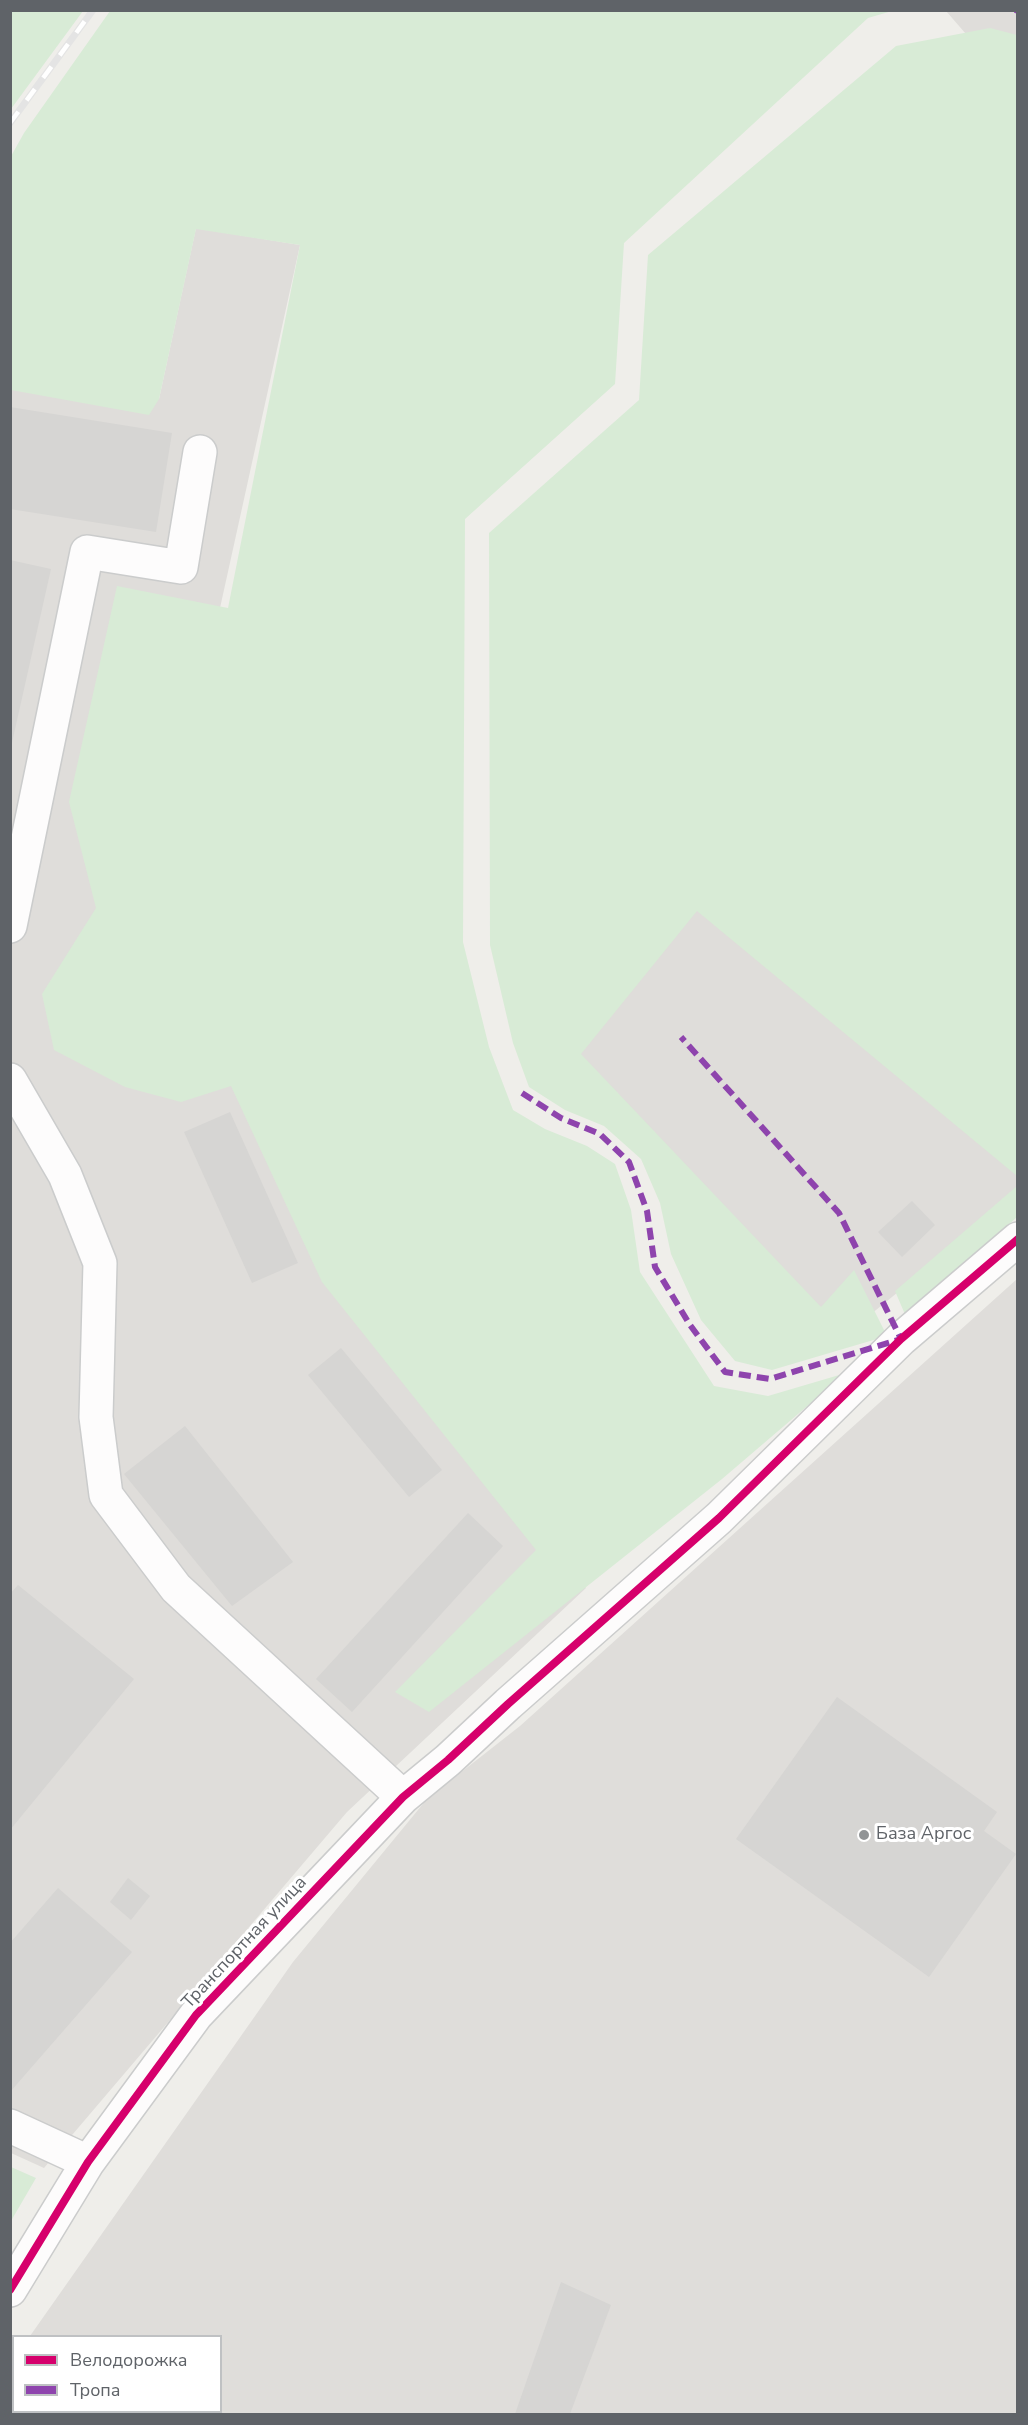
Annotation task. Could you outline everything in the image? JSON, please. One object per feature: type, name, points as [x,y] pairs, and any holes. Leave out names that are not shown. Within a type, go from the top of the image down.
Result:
[{"type":"street","points":[[10,926],[87,552],[181,567],[200,452]]},
{"type":"street","points":[[10,1080],[65,1175],[100,1263],[96,1417],[106,1495],[176,1588],[403,1797]]},
{"type":"street","name":"Транспортная улица","points":[[10,2290],[88,2162],[196,2015],[403,1797],[448,1760],[508,1704],[719,1518],[901,1339],[1017,1239]]},
{"type":"street","points":[[10,2126],[88,2162]]},
{"type":"shaded area","points":[[946,11],[1017,11],[1017,86],[1012,87]]},
{"type":"shaded area","points":[[196,228],[300,245],[192,735],[586,1588],[347,1812],[44,2168],[11,2153],[11,378],[159,399]]},
{"type":"shaded area","points":[[694,898],[1017,1165],[1017,1195],[838,1341],[563,1052]]},
{"type":"shaded area","points":[[1017,1279],[1017,2414],[11,2414],[12,2363],[12,2413],[222,2413],[222,2335],[31,2335],[293,1962],[427,1799],[520,1726]]},
{"type":"green space","points":[[10,11],[83,11],[11,109]]},
{"type":"green space","points":[[110,11],[892,11],[868,18],[624,243],[615,384],[465,519],[463,942],[489,1047],[513,1110],[545,1129],[587,1146],[615,1164],[631,1210],[640,1272],[714,1386],[768,1396],[846,1373],[722,1479],[429,1712],[395,1692],[536,1550],[322,1282],[231,1086],[181,1102],[125,1087],[54,1050],[42,994],[96,908],[69,802],[117,586],[228,608],[300,245],[196,229],[159,399],[149,415],[11,390],[10,158],[24,133]]},
{"type":"green space","points":[[990,28],[1017,35],[1017,1176],[697,911],[581,1054],[821,1307],[854,1270],[887,1336],[772,1370],[735,1361],[701,1320],[671,1254],[660,1203],[641,1159],[604,1126],[565,1110],[529,1087],[513,1043],[490,945],[489,533],[639,400],[648,255],[896,46]]},
{"type":"green space","points":[[1017,1186],[1017,1217],[907,1319],[895,1291]]},
{"type":"green space","points":[[11,2167],[36,2178],[11,2221]]},
{"type":"building","points":[[10,407],[172,433],[156,532],[10,509]]},
{"type":"building","points":[[10,560],[51,569],[11,747],[10,747]]},
{"type":"building","points":[[230,1112],[298,1263],[252,1283],[184,1132]]},
{"type":"building","points":[[912,1201],[935,1225],[902,1257],[878,1232]]},
{"type":"building","points":[[341,1348],[442,1470],[409,1497],[308,1375]]},
{"type":"building","points":[[185,1426],[293,1562],[232,1606],[124,1474]]},
{"type":"building","points":[[468,1513],[503,1546],[352,1712],[316,1679]]},
{"type":"building","points":[[18,1585],[134,1679],[10,1830],[10,1594]]},
{"type":"building","name":"База Аргос","points":[[837,1697],[997,1812],[984,1831],[1016,1854],[929,1977],[736,1839]]},
{"type":"building","points":[[128,1878],[150,1896],[131,1920],[110,1902]]},
{"type":"building","points":[[58,1888],[132,1952],[10,2092],[10,1943]]},
{"type":"building","points":[[561,2282],[611,2305],[570,2414],[515,2414]]},
{"type":"building","points":[[222,2412],[225,2414],[163,2414]]},
{"type":"railway","points":[[10,123],[93,10]]},
{"type":"marked path","points":[[522,1093],[561,1118],[600,1134],[629,1162],[647,1211],[655,1267],[690,1325],[725,1372],[770,1379],[901,1339],[839,1213],[681,1037]]},
{"type":"cycle path","points":[[10,2290],[88,2162],[196,2015],[403,1797],[448,1760],[508,1704],[719,1518],[901,1339],[1018,1239]]},
{"type":"place","name":"База Аргос","points":[[864,1835]]}]
